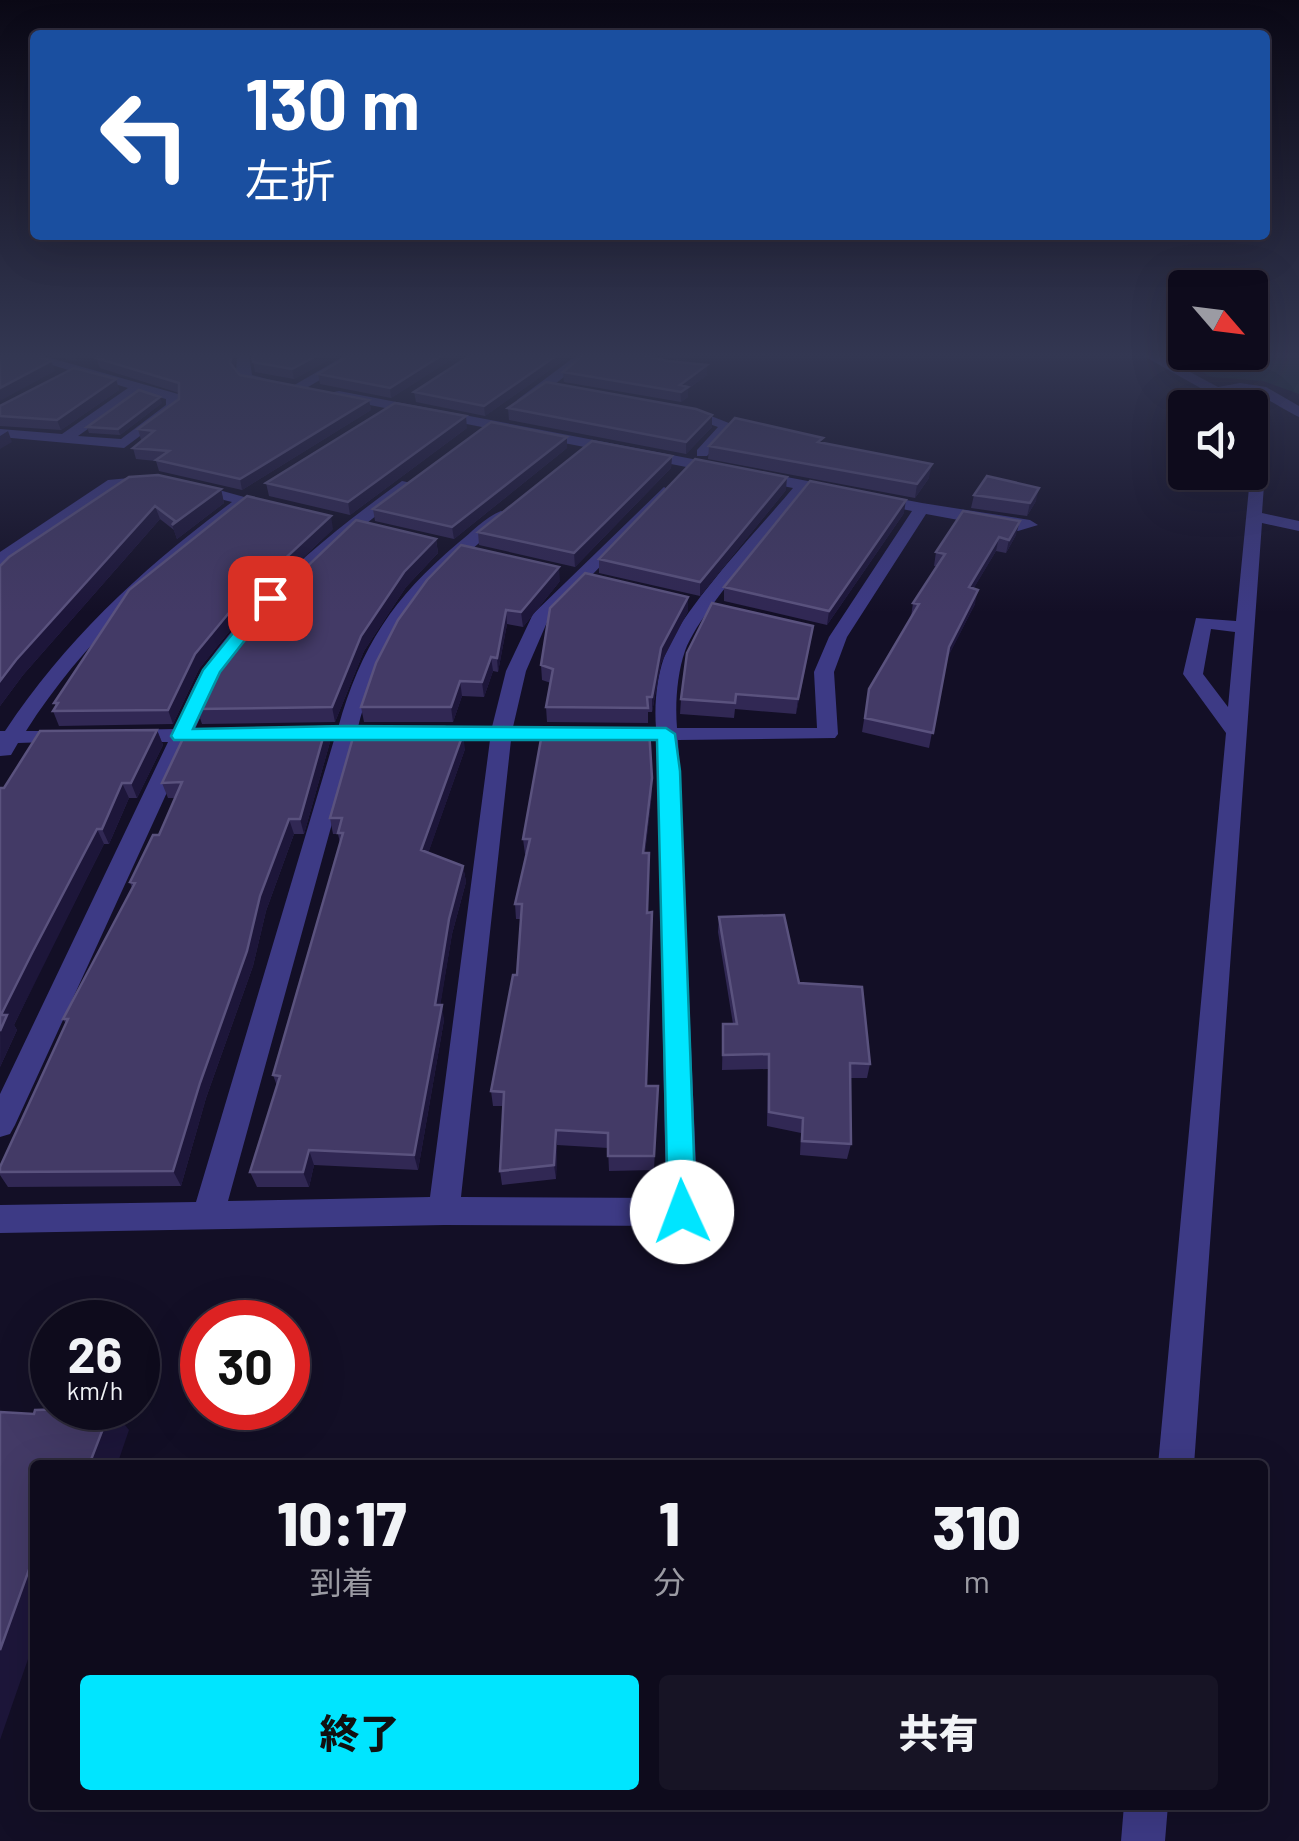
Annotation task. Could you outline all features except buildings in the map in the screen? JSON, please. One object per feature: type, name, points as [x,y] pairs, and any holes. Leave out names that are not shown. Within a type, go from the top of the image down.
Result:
[{"type":"street","points":[[102,441],[124,444],[128,441]]},
{"type":"street","points":[[578,441],[1018,526],[1030,525]]},
{"type":"street","points":[[444,1211],[501,733],[516,672],[540,618],[713,441]]},
{"type":"street","points":[[574,455],[589,443]]},
{"type":"street","points":[[0,1125],[212,670],[246,624],[294,573],[351,524],[429,469]]},
{"type":"street","points":[[0,560],[113,483],[162,480]]},
{"type":"street","points":[[181,484],[253,495],[297,512]]},
{"type":"street","points":[[0,1219],[444,1211],[682,1212],[665,709],[676,650],[705,606],[803,485]]},
{"type":"street","points":[[1176,1460],[1255,490]]},
{"type":"street","points":[[3,743],[51,678],[116,604],[166,557],[253,495]]},
{"type":"street","points":[[208,1215],[331,796],[346,732],[380,641],[421,586],[518,502]]},
{"type":"street","points":[[269,734],[828,734],[824,672],[829,634],[922,508]]},
{"type":"street","points":[[1252,516],[1299,526]]},
{"type":"street","points":[[1236,732],[1193,674],[1203,622],[1244,628]]},
{"type":"street","points":[[3,743],[96,736],[234,735]]},
{"type":"street","points":[[1143,1841],[1146,1810]]},
{"type":"route","points":[[270,598],[212,670],[181,736],[346,732],[666,734],[682,1212]]}]
